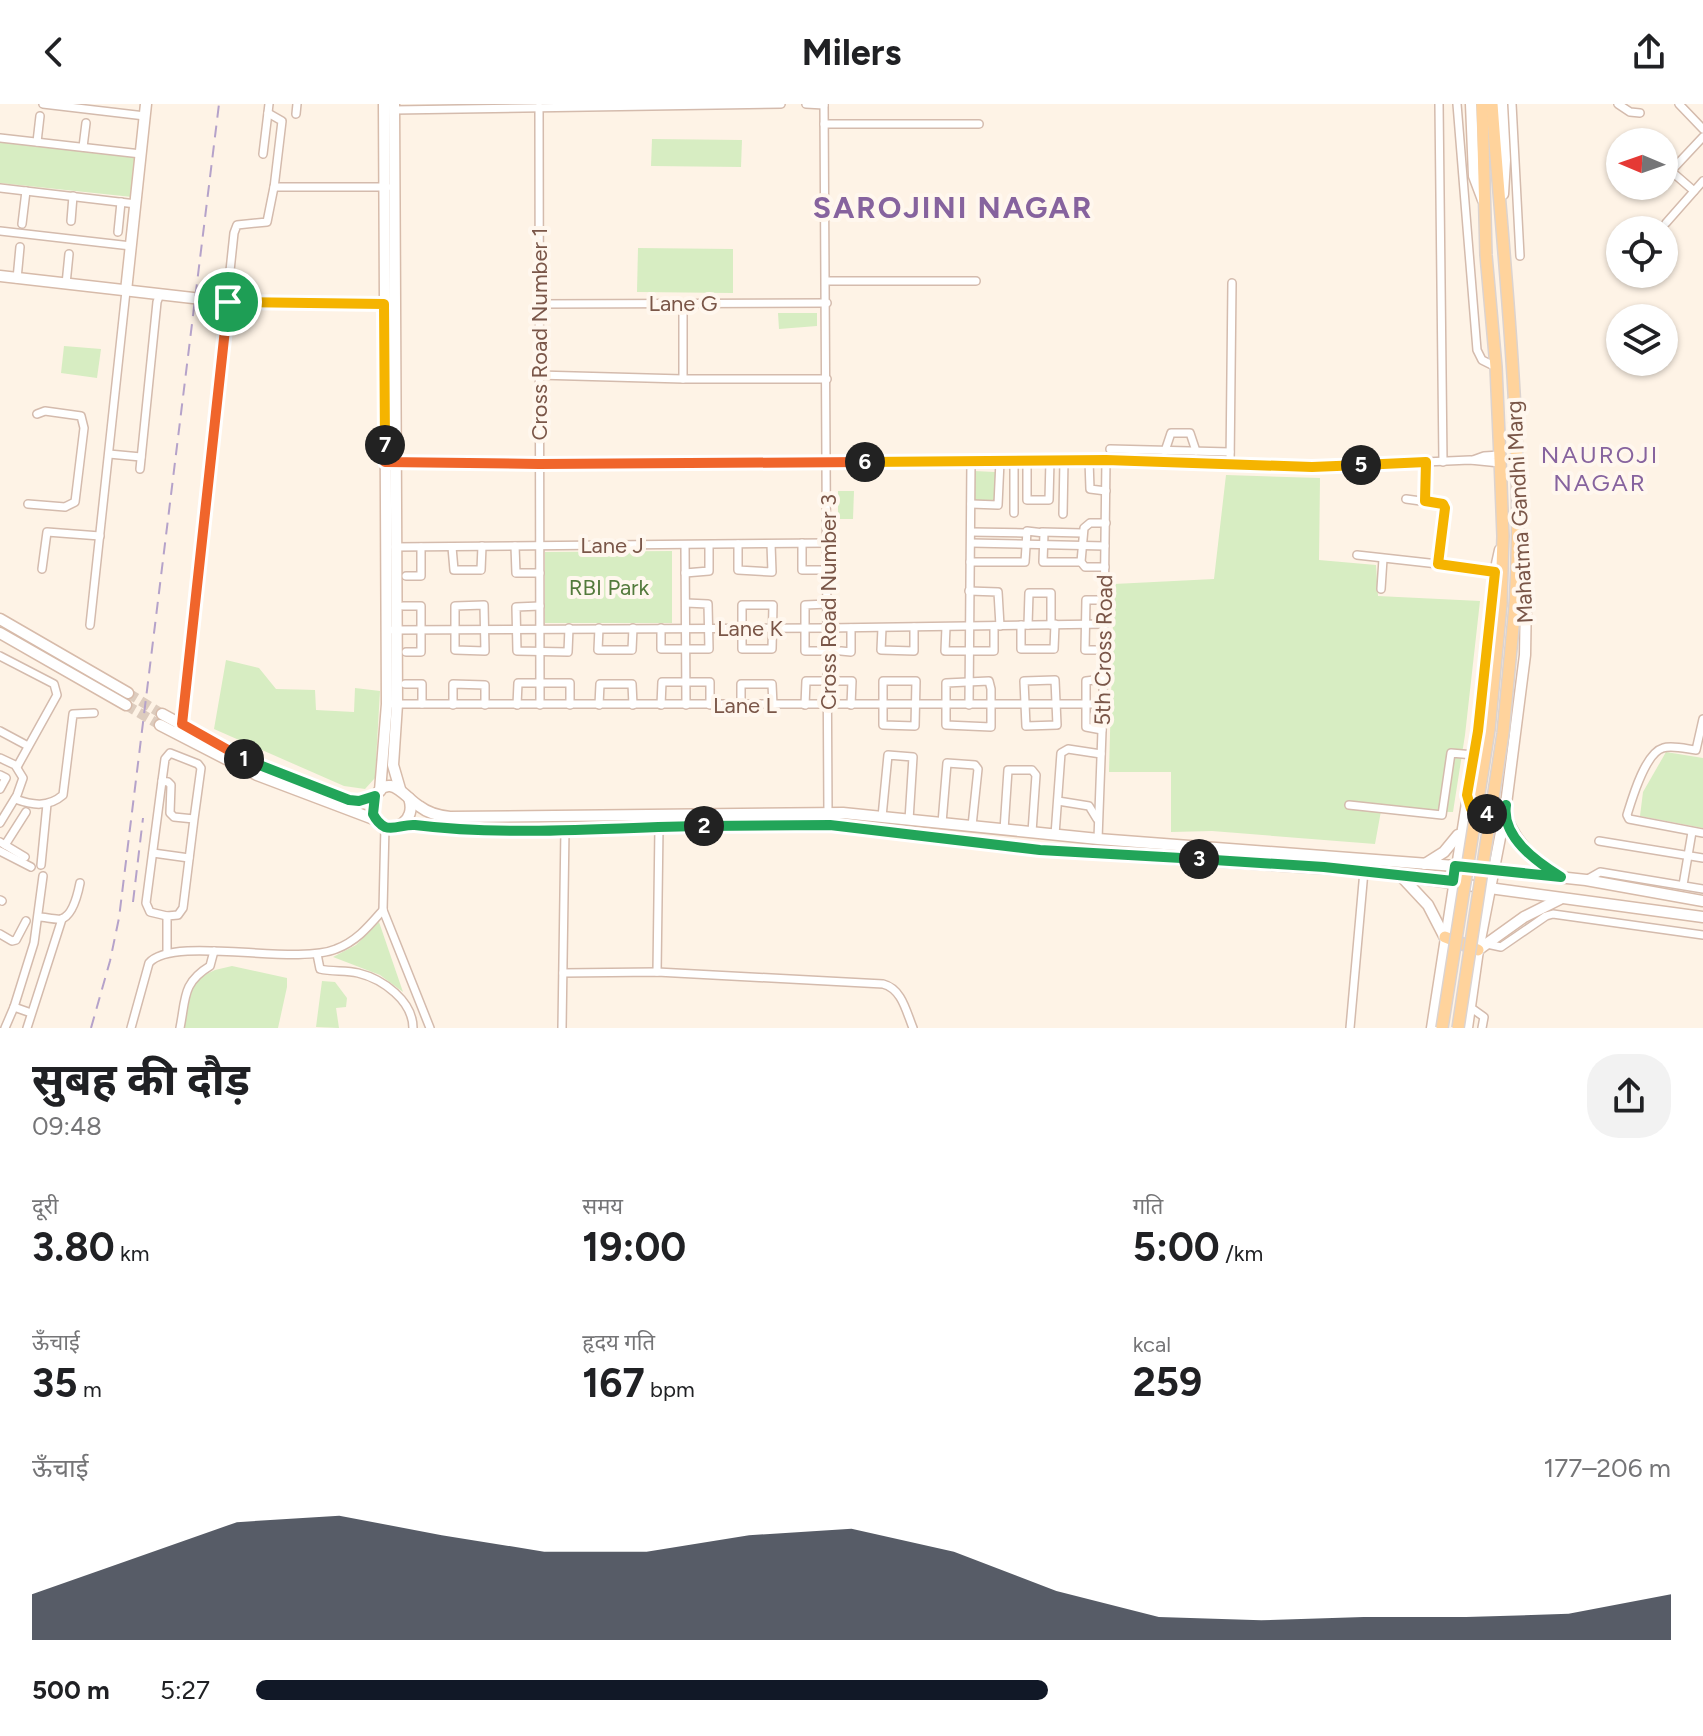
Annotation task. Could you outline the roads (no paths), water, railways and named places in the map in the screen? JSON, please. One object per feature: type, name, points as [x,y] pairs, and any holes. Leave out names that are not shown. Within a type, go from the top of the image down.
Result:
[{"type":"main road","name":"Mahatma Gandhi Marg","points":[[1432,1028],[1474,755],[1503,536],[1486,210],[1474,176],[1471,104]]},
{"type":"main road","points":[[1482,104],[1490,156]]},
{"type":"main road","points":[[1486,210],[1492,104]]},
{"type":"main road","points":[[1501,211],[1505,160],[1502,104]]},
{"type":"main road","points":[[391,106],[388,303],[393,765],[412,808],[404,824]]},
{"type":"main road","points":[[126,291],[146,110]]},
{"type":"main road","name":"Mahatma Gandhi Marg","points":[[1467,1028],[1505,809],[1525,655],[1526,594],[1519,533],[1501,211],[1490,156]]},
{"type":"main road","points":[[0,276],[228,302],[388,303]]},
{"type":"main road","points":[[1516,451],[1529,450]]},
{"type":"main road","points":[[390,462],[395,547],[391,630]]},
{"type":"main road","points":[[1458,1028],[1503,733],[1519,533]]},
{"type":"main road","points":[[1442,1028],[1489,730],[1501,604],[1498,572]]},
{"type":"main road","points":[[0,619],[127,699],[0,633]]},
{"type":"main road","points":[[380,823],[371,808],[377,793],[392,704]]},
{"type":"main road","points":[[1703,901],[1586,880],[1455,866],[1098,839],[828,813],[450,817],[423,809],[404,792],[389,787],[359,801],[307,786],[252,763],[182,724],[161,719],[257,775],[391,828],[404,824],[439,828],[565,829],[830,825],[1040,850],[1364,871],[1703,917]]},
{"type":"main road","points":[[1467,795],[1471,809],[1479,812],[1498,813],[1505,809],[1520,844],[1532,857],[1561,877]]},
{"type":"main road","points":[[1424,865],[1444,852],[1461,831]]},
{"type":"main road","points":[[1400,875],[1428,905],[1445,937],[1482,947],[1524,917],[1562,898]]},
{"type":"street","points":[[43,104],[146,110]]},
{"type":"street","points":[[296,114],[297,104]]},
{"type":"street","points":[[391,106],[781,104]]},
{"type":"street","points":[[806,104],[824,104]]},
{"type":"street","name":"Cross Road Number 3","points":[[824,104],[828,628],[835,651],[828,681],[828,813]]},
{"type":"street","points":[[1439,104],[1443,462]]},
{"type":"street","points":[[1457,104],[1477,350],[1482,360],[1496,367]]},
{"type":"street","points":[[1512,104],[1520,256]]},
{"type":"street","points":[[1618,104],[1630,112],[1640,113]]},
{"type":"street","points":[[1679,104],[1702,125]]},
{"type":"street","name":"Cross Road Number 1","points":[[539,107],[540,705]]},
{"type":"street","points":[[263,154],[269,108]]},
{"type":"street","points":[[182,724],[234,233],[237,225],[267,222],[282,121],[269,108]]},
{"type":"street","points":[[37,142],[40,116]]},
{"type":"street","points":[[83,147],[86,123]]},
{"type":"street","points":[[824,124],[979,124]]},
{"type":"street","points":[[1694,191],[1671,170],[1703,137]]},
{"type":"street","points":[[0,138],[141,154]]},
{"type":"street","points":[[1672,216],[1703,181]]},
{"type":"street","points":[[274,188],[389,187]]},
{"type":"street","points":[[0,188],[136,204]]},
{"type":"street","points":[[22,224],[26,191]]},
{"type":"street","points":[[71,221],[73,196]]},
{"type":"street","points":[[118,232],[121,202]]},
{"type":"street","points":[[0,231],[131,246]]},
{"type":"street","points":[[17,279],[20,247]]},
{"type":"street","points":[[66,284],[69,254]]},
{"type":"street","points":[[827,281],[976,281]]},
{"type":"street","points":[[1230,465],[1232,283]]},
{"type":"street","points":[[90,625],[126,291]]},
{"type":"street","points":[[140,469],[160,294]]},
{"type":"street","name":"Lane G","points":[[539,304],[827,303]]},
{"type":"street","points":[[683,304],[683,379]]},
{"type":"street","points":[[538,375],[827,379]]},
{"type":"street","points":[[28,504],[65,507],[75,502],[84,428],[81,416],[45,411],[37,414]]},
{"type":"street","points":[[1165,451],[1171,433],[1190,433],[1196,451]]},
{"type":"street","points":[[1110,449],[1230,452]]},
{"type":"street","points":[[109,454],[141,457]]},
{"type":"street","points":[[390,462],[539,464],[1106,460],[1312,467],[1500,459]]},
{"type":"street","points":[[1027,460],[1027,500],[1049,500],[1050,460]]},
{"type":"street","points":[[1063,514],[1064,460]]},
{"type":"street","points":[[1089,460],[1090,489],[1106,491]]},
{"type":"street","name":"5th Cross Road","points":[[1098,839],[1105,624],[1106,460]]},
{"type":"street","points":[[969,705],[971,461]]},
{"type":"street","points":[[971,504],[998,505],[1000,461]]},
{"type":"street","points":[[1014,461],[1014,513]]},
{"type":"street","points":[[1425,501],[1426,462]]},
{"type":"street","points":[[1406,499],[1443,504],[1445,508],[1438,564]]},
{"type":"street","points":[[1105,567],[1085,567],[1081,562],[1082,533],[1088,524],[1106,523]]},
{"type":"street","points":[[42,569],[47,532],[100,536]]},
{"type":"street","points":[[971,532],[1082,533]]},
{"type":"street","points":[[1042,532],[1043,562]]},
{"type":"street","points":[[1025,533],[1025,562]]},
{"type":"street","points":[[802,543],[802,570],[828,570]]},
{"type":"street","name":"Lane J","points":[[395,547],[828,543]]},
{"type":"street","points":[[971,543],[1105,546]]},
{"type":"street","points":[[738,544],[738,570],[772,572],[771,544]]},
{"type":"street","points":[[685,545],[686,705]]},
{"type":"street","points":[[685,573],[709,571],[709,545]]},
{"type":"street","points":[[452,547],[454,570],[481,570],[482,546]]},
{"type":"street","points":[[515,546],[516,573],[540,573]]},
{"type":"street","points":[[406,576],[421,576],[421,547]]},
{"type":"street","points":[[1357,555],[1498,572]]},
{"type":"street","points":[[1381,589],[1383,559]]},
{"type":"street","points":[[970,562],[1081,562]]},
{"type":"street","points":[[946,627],[945,651],[994,651],[998,592],[969,591]]},
{"type":"street","points":[[1029,593],[1051,593],[1053,624],[1054,649],[1021,649],[1029,593]]},
{"type":"street","points":[[1104,600],[1086,600],[1085,624],[1085,650],[1104,650]]},
{"type":"street","points":[[661,628],[661,649],[709,649],[708,604],[686,603]]},
{"type":"street","points":[[828,604],[805,605],[805,651],[851,652],[851,628]]},
{"type":"street","points":[[484,605],[485,629],[485,651],[455,650],[455,606],[484,605]]},
{"type":"street","points":[[742,605],[773,605],[772,649],[742,649],[741,628],[742,605]]},
{"type":"street","points":[[403,606],[421,606],[421,652],[406,652]]},
{"type":"street","points":[[540,606],[516,607],[517,651],[568,652],[569,628]]},
{"type":"street","name":"Lane K","points":[[391,630],[1105,624]]},
{"type":"street","points":[[882,628],[881,650],[914,651],[914,627]]},
{"type":"street","points":[[599,628],[598,650],[632,650],[633,628]]},
{"type":"street","points":[[0,656],[57,688],[57,695],[17,767]]},
{"type":"street","points":[[1102,730],[1086,727],[1084,704],[1086,681],[1103,679]]},
{"type":"street","points":[[1051,680],[1057,683],[1058,722],[1055,726],[1026,726],[1024,704],[1024,681],[1051,680]]},
{"type":"street","points":[[805,705],[806,681],[852,681],[851,705]]},
{"type":"street","points":[[883,681],[916,681],[915,726],[883,725],[883,705],[883,681]]},
{"type":"street","points":[[989,681],[991,704],[992,725],[989,727],[946,725],[946,683],[989,681]]},
{"type":"street","points":[[661,705],[662,682],[710,682],[710,705]]},
{"type":"street","points":[[517,705],[518,683],[570,683],[570,705]]},
{"type":"street","points":[[405,684],[422,684],[422,704]]},
{"type":"street","points":[[453,705],[453,684],[485,685],[485,705]]},
{"type":"street","points":[[599,705],[600,684],[632,684],[633,705]]},
{"type":"street","points":[[741,705],[741,684],[772,684],[773,705]]},
{"type":"street","name":"Lane L","points":[[392,704],[1103,704]]},
{"type":"street","points":[[15,799],[30,804],[47,804],[63,795],[73,714],[94,713]]},
{"type":"street","points":[[1703,719],[1700,750],[1665,747],[1659,750],[1636,785],[1627,815],[1629,819],[1703,833]]},
{"type":"street","points":[[0,731],[28,746]]},
{"type":"street","points":[[1055,835],[1064,750],[1101,754]]},
{"type":"street","points":[[170,753],[201,768],[183,908],[178,915],[167,916],[150,912],[147,907],[162,781],[165,759],[170,753]]},
{"type":"street","points":[[1349,805],[1442,815],[1451,753],[1474,755]]},
{"type":"street","points":[[882,817],[888,755],[913,757],[909,820]]},
{"type":"street","points":[[0,758],[17,767],[23,783],[0,823]]},
{"type":"street","points":[[942,823],[947,763],[975,765],[978,769],[972,826]]},
{"type":"street","points":[[1004,830],[1008,770],[1032,770],[1036,775],[1032,832]]},
{"type":"street","points":[[0,775],[6,778],[0,789]]},
{"type":"street","points":[[162,781],[171,785],[169,810],[172,815],[194,819]]},
{"type":"street","points":[[1058,801],[1089,806],[1099,821]]},
{"type":"street","points":[[41,865],[47,804]]},
{"type":"street","points":[[2,850],[26,812]]},
{"type":"street","points":[[380,823],[383,910],[430,1028]]},
{"type":"street","points":[[657,972],[659,827]]},
{"type":"street","points":[[562,1028],[565,829]]},
{"type":"street","points":[[1683,885],[1692,832]]},
{"type":"street","points":[[1599,841],[1703,858]]},
{"type":"street","points":[[2,850],[25,857]]},
{"type":"street","points":[[2,850],[31,867]]},
{"type":"street","points":[[153,853],[189,858]]},
{"type":"street","points":[[1350,1028],[1364,871]]},
{"type":"street","points":[[1586,880],[1600,872],[1703,889]]},
{"type":"street","points":[[5,1028],[34,943],[43,876]]},
{"type":"street","points":[[27,1028],[62,919],[76,900],[80,883]]},
{"type":"street","points":[[131,1028],[149,963],[155,957],[167,953],[214,951],[317,954],[349,943],[362,934],[383,910]]},
{"type":"street","points":[[1482,947],[1501,947],[1553,914],[1703,935]]},
{"type":"street","points":[[167,916],[167,953]]},
{"type":"street","points":[[39,917],[62,919]]},
{"type":"street","points":[[0,934],[16,940],[26,921]]},
{"type":"street","points":[[180,1028],[191,980],[195,974],[210,966],[214,951]]},
{"type":"street","points":[[317,954],[320,969],[361,973],[397,995],[408,1005],[413,1028]]},
{"type":"street","points":[[563,973],[657,972],[883,984],[892,986],[898,993],[913,1028]]},
{"type":"street","points":[[14,1007],[31,1013]]},
{"type":"street","points":[[1470,1007],[1484,1017],[1482,1028]]},
{"type":"tunnel","points":[[128,693],[162,714]]},
{"type":"tunnel","points":[[126,705],[160,725]]},
{"type":"railway","points":[[91,1028],[119,918],[219,104]]},
{"type":"railway","points":[[133,902],[143,818]]},
{"type":"district","name":"SAROJINI NAGAR","points":[[953,208]]},
{"type":"district","name":"NAUROJI NAGAR","points":[[1600,469]]},
{"type":"park label","name":"RBI Park","points":[[609,587]]}]
